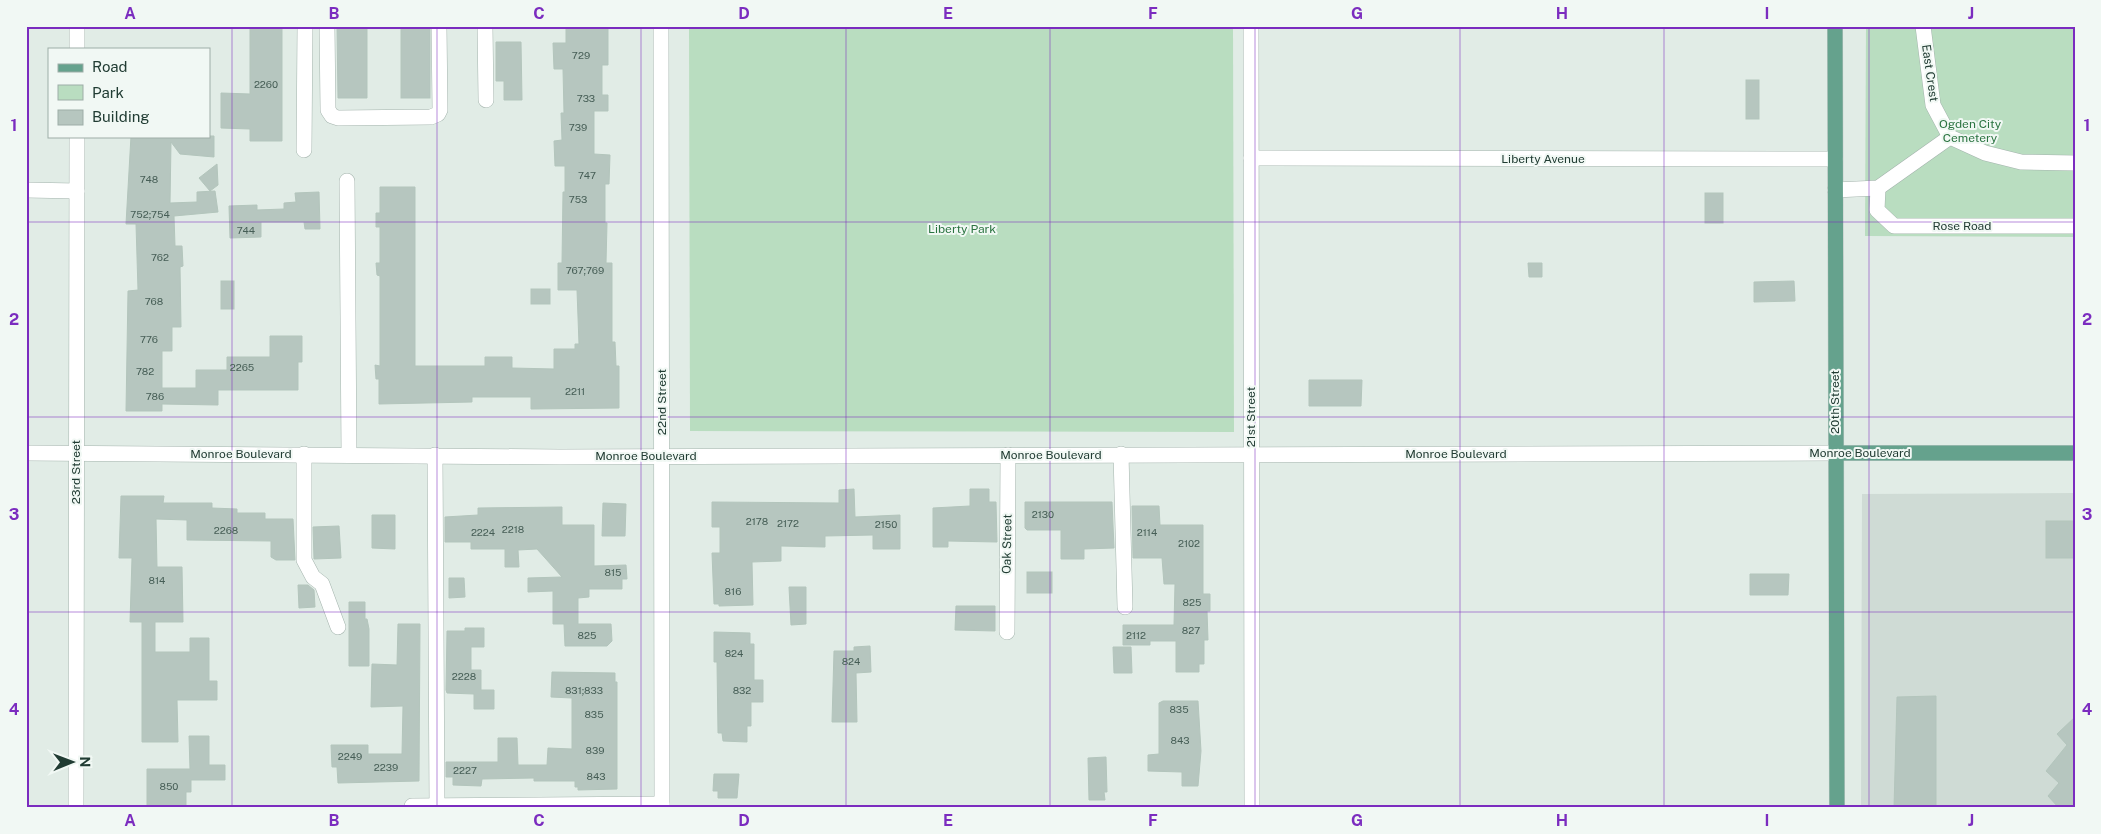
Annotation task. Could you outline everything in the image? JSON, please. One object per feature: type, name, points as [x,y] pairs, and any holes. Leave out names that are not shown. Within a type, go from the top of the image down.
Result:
[{"type":"main road","name":"20th Street","points":[[1835,26],[1837,808]]},
{"type":"main road","name":"Monroe Boulevard","points":[[1836,453],[2075,453]]},
{"type":"street","points":[[77,26],[77,48]]},
{"type":"street","points":[[304,150],[305,26]]},
{"type":"street","points":[[327,26],[328,110],[332,116],[338,118],[431,118],[438,114],[440,110],[439,26]]},
{"type":"street","points":[[486,26],[486,100]]},
{"type":"street","name":"22nd Street","points":[[661,26],[662,806]]},
{"type":"street","name":"21st Street","points":[[1251,26],[1252,808]]},
{"type":"street","name":"East Crest","points":[[1924,26],[1933,105],[1950,137]]},
{"type":"street","points":[[1835,190],[1878,188],[1950,137],[1985,153],[2021,162],[2075,163]]},
{"type":"street","name":"23rd Street","points":[[76,138],[76,808]]},
{"type":"street","name":"Liberty Avenue","points":[[1251,158],[1835,160]]},
{"type":"street","points":[[347,181],[349,454]]},
{"type":"street","name":"Rose Road","points":[[1878,188],[1877,210],[1894,226],[2075,226]]},
{"type":"street","points":[[26,190],[76,191]]},
{"type":"street","name":"Monroe Boulevard","points":[[26,453],[662,456],[1836,453]]},
{"type":"street","points":[[304,454],[304,560],[313,577],[322,584],[338,627]]},
{"type":"street","points":[[1121,454],[1125,607]]},
{"type":"street","points":[[435,455],[437,806]]},
{"type":"street","name":"Oak Street","points":[[1006,632],[1008,455]]},
{"type":"street","points":[[412,806],[662,806]]},
{"type":"shaded area","points":[[2075,493],[2075,808],[1861,808],[1862,494]]},
{"type":"green space","name":"Liberty Park","points":[[689,26],[1233,26],[1234,432],[690,431]]},
{"type":"green space","name":"Ogden City Cemetery","points":[[1866,26],[2075,26],[2075,237],[1865,236]]},
{"type":"building","points":[[250,26],[282,26],[282,141],[250,141],[250,129],[221,128],[221,93],[250,94]]},
{"type":"building","points":[[337,26],[367,26],[367,98],[338,98]]},
{"type":"building","points":[[401,26],[430,26],[430,98],[401,98]]},
{"type":"building","points":[[566,26],[608,26],[608,65],[602,65],[602,95],[608,95],[608,111],[594,111],[594,154],[610,155],[609,184],[605,184],[605,223],[607,223],[606,263],[612,263],[612,342],[615,342],[616,366],[619,366],[619,408],[531,409],[531,397],[472,397],[472,402],[379,404],[379,379],[376,379],[375,365],[380,366],[380,276],[377,275],[376,263],[380,263],[380,227],[376,227],[376,213],[380,213],[380,187],[415,187],[415,366],[485,366],[485,357],[512,357],[512,368],[554,369],[554,349],[575,349],[575,344],[579,344],[577,290],[558,290],[558,263],[562,263],[565,166],[555,166],[554,141],[562,140],[561,113],[564,113],[563,69],[554,69],[553,43],[566,43]]},
{"type":"building","points":[[496,42],[521,42],[522,100],[504,100],[504,81],[496,81]]},
{"type":"building","points":[[1746,80],[1759,80],[1759,119],[1746,119]]},
{"type":"building","points":[[210,136],[214,136],[214,157],[180,154],[171,142],[170,203],[197,202],[197,192],[215,191],[218,212],[174,216],[175,246],[182,246],[183,266],[180,267],[181,327],[172,327],[172,351],[162,351],[162,388],[196,388],[196,370],[227,370],[227,357],[270,357],[270,336],[302,336],[302,362],[298,362],[298,390],[218,390],[218,405],[162,404],[162,411],[126,411],[128,291],[138,290],[136,224],[126,224],[131,138],[210,138]]},
{"type":"building","points":[[217,164],[218,185],[210,191],[199,178]]},
{"type":"building","points":[[319,192],[320,229],[305,229],[304,222],[261,222],[261,237],[230,238],[229,206],[257,205],[257,210],[284,209],[284,203],[296,202],[295,193]]},
{"type":"building","points":[[1705,193],[1723,193],[1723,223],[1705,223]]},
{"type":"building","points":[[1528,263],[1542,263],[1542,277],[1529,277]]},
{"type":"building","points":[[221,281],[234,281],[234,309],[221,309]]},
{"type":"building","points":[[1794,281],[1795,301],[1754,302],[1754,282]]},
{"type":"building","points":[[531,289],[550,289],[550,304],[531,304]]},
{"type":"building","points":[[1309,380],[1362,380],[1361,406],[1309,406]]},
{"type":"building","points":[[854,489],[855,517],[900,515],[900,549],[873,549],[873,535],[825,536],[825,547],[781,546],[781,561],[752,562],[753,605],[719,606],[719,604],[714,604],[712,553],[720,553],[720,527],[712,527],[712,502],[839,503],[839,490]]},
{"type":"building","points":[[970,489],[989,489],[989,502],[996,502],[997,542],[948,541],[948,547],[933,547],[933,508],[970,506]]},
{"type":"building","points":[[121,496],[164,496],[163,503],[212,503],[212,508],[237,509],[237,513],[265,513],[265,519],[293,519],[295,560],[276,560],[271,557],[271,541],[187,540],[187,520],[156,519],[157,567],[182,567],[183,622],[155,622],[155,652],[190,652],[190,638],[209,638],[209,681],[217,681],[217,700],[177,700],[178,742],[142,742],[142,622],[130,622],[132,558],[119,558]]},
{"type":"building","points":[[1025,502],[1112,502],[1114,548],[1084,549],[1084,559],[1061,559],[1061,530],[1027,530],[1025,528]]},
{"type":"building","points":[[603,503],[626,504],[625,536],[602,536]]},
{"type":"building","points":[[1132,506],[1159,506],[1160,525],[1203,525],[1203,594],[1210,594],[1210,611],[1207,611],[1208,640],[1204,640],[1204,664],[1199,664],[1199,672],[1176,672],[1176,641],[1150,641],[1150,645],[1123,645],[1123,625],[1174,625],[1175,584],[1164,584],[1162,558],[1133,558]]},
{"type":"building","points":[[562,507],[562,525],[594,525],[594,566],[626,565],[627,579],[622,579],[622,589],[589,589],[589,597],[578,598],[578,624],[611,624],[612,641],[607,646],[565,646],[564,624],[553,624],[553,591],[528,592],[528,578],[562,577],[537,549],[518,550],[519,567],[505,567],[505,549],[471,549],[471,542],[445,542],[445,517],[478,515],[478,508]]},
{"type":"building","points":[[372,515],[395,515],[395,549],[372,548]]},
{"type":"building","points":[[2046,521],[2075,521],[2075,558],[2046,558]]},
{"type":"building","points":[[339,526],[341,558],[314,559],[313,527]]},
{"type":"building","points":[[1027,572],[1052,572],[1052,593],[1027,593]]},
{"type":"building","points":[[1750,574],[1789,574],[1788,595],[1750,595]]},
{"type":"building","points":[[449,578],[464,578],[465,597],[449,598]]},
{"type":"building","points":[[298,585],[308,585],[314,590],[315,607],[299,608]]},
{"type":"building","points":[[789,587],[806,587],[806,624],[791,625]]},
{"type":"building","points":[[349,602],[365,602],[365,619],[367,619],[369,629],[369,666],[349,666]]},
{"type":"building","points":[[956,606],[995,606],[995,631],[955,630]]},
{"type":"building","points":[[398,624],[420,624],[419,781],[338,783],[337,767],[332,767],[331,745],[368,745],[368,754],[402,754],[403,706],[371,707],[372,664],[397,665]]},
{"type":"building","points":[[465,628],[484,628],[484,647],[471,647],[471,670],[481,670],[481,690],[494,690],[494,709],[474,709],[474,694],[447,693],[447,631],[465,631]]},
{"type":"building","points":[[714,632],[750,633],[750,644],[754,644],[754,680],[763,680],[763,702],[751,702],[751,726],[747,726],[747,742],[723,741],[722,733],[718,733],[717,662],[714,662]]},
{"type":"building","points":[[870,646],[871,672],[856,673],[857,722],[832,722],[834,651],[854,651],[854,647]]},
{"type":"building","points":[[1113,647],[1131,647],[1132,673],[1114,673]]},
{"type":"building","points":[[552,672],[615,673],[615,682],[617,682],[617,789],[578,790],[578,787],[575,787],[575,781],[534,781],[534,778],[482,779],[481,786],[453,785],[453,777],[446,777],[446,762],[498,762],[498,738],[517,738],[518,765],[547,765],[548,748],[572,749],[572,698],[551,697]]},
{"type":"building","points":[[1936,696],[1936,808],[1894,808],[1897,697]]},
{"type":"building","points":[[1163,701],[1198,701],[1201,751],[1198,786],[1182,786],[1182,772],[1148,771],[1148,755],[1159,754],[1159,703]]},
{"type":"building","points":[[2075,717],[2075,808],[2059,808],[2048,796],[2059,783],[2046,771],[2067,745],[2057,734]]},
{"type":"building","points":[[189,736],[209,736],[209,765],[225,765],[225,780],[191,780],[191,792],[186,792],[186,808],[147,808],[147,769],[190,769]]},
{"type":"building","points":[[1106,757],[1107,792],[1104,792],[1105,800],[1089,800],[1088,758]]},
{"type":"building","points":[[714,774],[739,774],[737,798],[718,798],[718,791],[713,791]]}]
